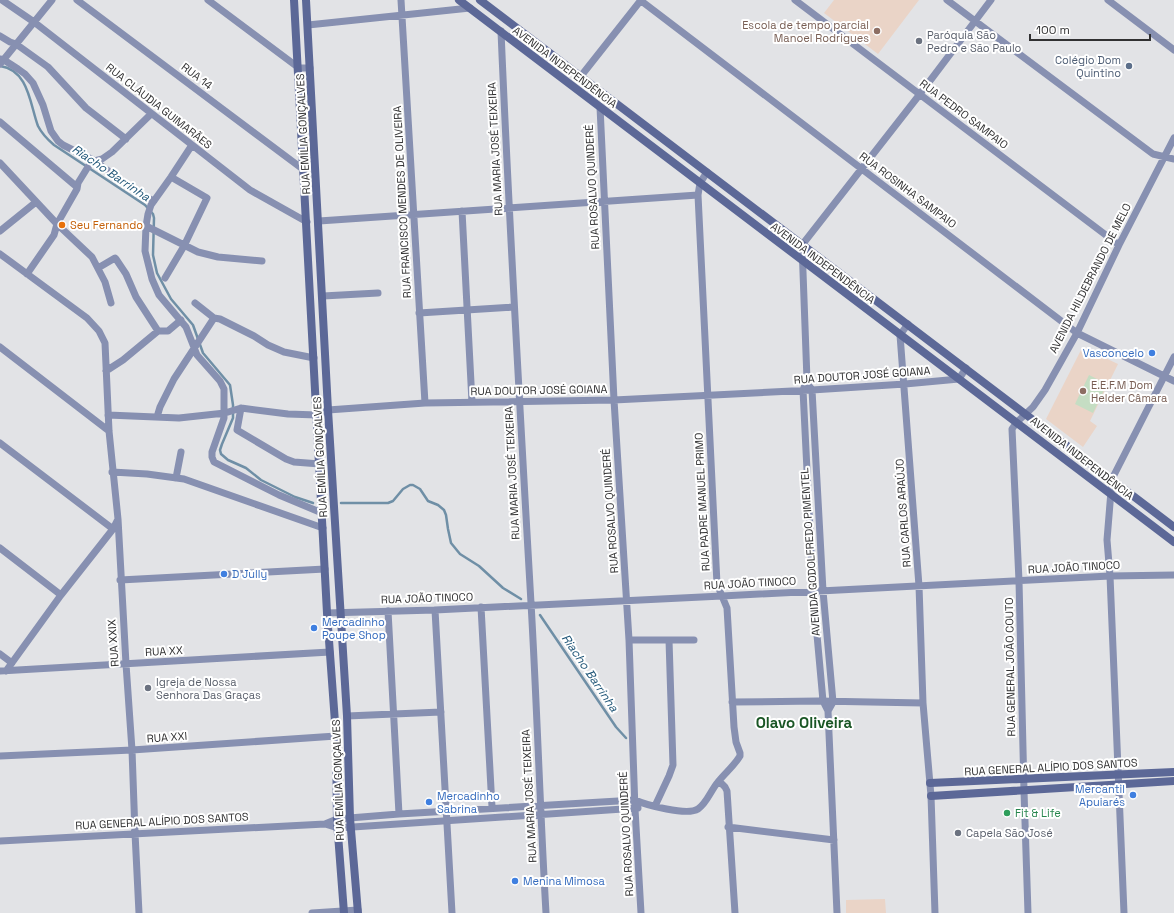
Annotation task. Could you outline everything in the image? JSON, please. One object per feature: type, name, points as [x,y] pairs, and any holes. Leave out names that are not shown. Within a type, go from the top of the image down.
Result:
[{"type":"street","name":"RUA CLÁUDIA GUIMARÃES","points":[[2,0],[34,22],[250,190],[307,222]]},
{"type":"street","points":[[52,0],[2,61],[25,74],[33,83],[43,105],[51,131],[58,141],[93,162],[152,203]]},
{"type":"street","name":"RUA 14","points":[[77,0],[304,170]]},
{"type":"street","points":[[208,0],[299,68],[310,68]]},
{"type":"street","name":"RUA EMÍLIA GONÇALVES","points":[[294,0],[299,68],[327,613],[336,736],[337,819],[344,912]]},
{"type":"street","name":"RUA EMÍLIA GONÇALVES","points":[[306,0],[322,274],[328,410],[347,716],[350,827],[358,912]]},
{"type":"street","name":"RUA FRANCISCO MENDES DE OLIVEIRA","points":[[401,0],[425,404]]},
{"type":"street","name":"AVENIDA INDEPENDÊNCIA","points":[[459,0],[1174,542]]},
{"type":"street","name":"AVENIDA INDEPENDÊNCIA","points":[[480,0],[1026,413],[1174,527]]},
{"type":"street","points":[[581,76],[641,0]]},
{"type":"street","name":"RUA ROSINHA SAMPAIO","points":[[641,0],[1077,333],[1174,381]]},
{"type":"street","name":"RUA PEDRO SAMPAIO","points":[[795,0],[1119,245]]},
{"type":"street","points":[[947,0],[1153,154],[1174,159]]},
{"type":"street","points":[[812,390],[807,380],[802,244],[920,94],[991,0]]},
{"type":"street","points":[[1108,0],[1174,50]]},
{"type":"street","points":[[308,25],[470,8]]},
{"type":"street","name":"RUA MARIA JOSÉ TEIXEIRA","points":[[501,31],[508,207],[531,605],[540,815],[546,913]]},
{"type":"street","points":[[0,36],[16,44],[48,67],[86,108],[126,139]]},
{"type":"street","name":"RUA ROSALVO QUINDERÉ","points":[[600,107],[614,400],[627,600],[635,809],[641,913]]},
{"type":"street","points":[[0,254],[27,274],[54,234],[57,224],[87,169],[93,162],[102,159],[112,152],[151,114]]},
{"type":"street","points":[[0,122],[77,187]]},
{"type":"street","name":"AVENIDA HILDEBRANDO DE MELO","points":[[1017,422],[1033,407],[1045,390],[1077,333],[1119,245],[1174,138]]},
{"type":"street","points":[[192,145],[171,178],[152,203],[146,226],[145,251],[152,279],[159,295],[186,327],[198,355],[220,381],[224,389],[225,413],[212,452],[212,457],[214,462],[279,495],[322,512]]},
{"type":"street","points":[[0,163],[57,224],[92,257],[105,282],[111,303]]},
{"type":"street","name":"RUA PADRE MANUEL PRIMO","points":[[655,806],[683,811],[696,810],[706,800],[718,781],[740,756],[735,735],[732,702],[727,608],[717,584],[698,195],[700,183],[707,172]]},
{"type":"street","points":[[165,278],[184,246],[207,198],[171,178]]},
{"type":"street","points":[[319,221],[414,216],[508,207],[698,195]]},
{"type":"street","points":[[0,231],[36,202]]},
{"type":"street","points":[[462,211],[472,402]]},
{"type":"street","points":[[146,226],[198,252],[218,257],[262,261]]},
{"type":"street","points":[[98,268],[114,258],[116,259],[126,274],[136,297],[158,332]]},
{"type":"street","name":"RUA XXIX","points":[[27,274],[87,318],[100,332],[105,343],[109,431],[118,519],[120,580],[132,750],[139,913]]},
{"type":"street","points":[[310,275],[322,274]]},
{"type":"street","points":[[323,296],[378,293]]},
{"type":"street","points":[[195,303],[214,318],[220,319],[254,336],[268,345],[284,352],[314,358]]},
{"type":"street","points":[[419,313],[514,307]]},
{"type":"street","points":[[157,417],[160,407],[174,379],[214,318]]},
{"type":"street","points":[[106,371],[123,360],[158,332],[168,331],[181,320]]},
{"type":"street","points":[[900,335],[908,324]]},
{"type":"street","name":"RUA CARLOS ARAÚJO","points":[[900,335],[919,586],[923,703],[931,796],[935,913]]},
{"type":"street","points":[[0,348],[109,431]]},
{"type":"street","points":[[1124,913],[1110,576],[1107,540],[1112,479],[1174,357]]},
{"type":"street","points":[[959,378],[966,368]]},
{"type":"street","name":"RUA DOUTOR JOSÉ GOIANA","points":[[108,415],[179,418],[225,413],[241,408],[288,414],[317,415],[328,410],[425,404],[614,400],[812,390],[904,384],[959,378]]},
{"type":"street","points":[[803,390],[807,380]]},
{"type":"street","name":"AVENIDA GODOLFREDO PIMENTEL","points":[[803,390],[813,591],[828,701]]},
{"type":"street","name":"AVENIDA GODOLFREDO PIMENTEL","points":[[812,390],[828,701]]},
{"type":"street","points":[[241,408],[237,430],[286,459],[294,462],[320,464]]},
{"type":"street","name":"RUA GENERAL JOÃO COUTO","points":[[1017,422],[1012,433],[1019,581],[1023,779],[1028,913]]},
{"type":"street","points":[[0,443],[113,529]]},
{"type":"street","points":[[176,478],[181,452]]},
{"type":"street","points":[[112,472],[146,474],[184,479],[323,528]]},
{"type":"street","points":[[808,487],[817,487]]},
{"type":"street","points":[[3,671],[12,663],[61,595],[113,529],[118,519]]},
{"type":"street","points":[[0,548],[61,595]]},
{"type":"street","points":[[120,580],[325,569]]},
{"type":"street","name":"RUA JOÃO TINOCO","points":[[327,613],[435,610],[1110,576],[1174,575]]},
{"type":"street","points":[[481,607],[492,807]]},
{"type":"street","points":[[435,610],[452,913]]},
{"type":"street","points":[[388,611],[399,814]]},
{"type":"street","points":[[629,640],[694,640]]},
{"type":"street","points":[[635,800],[646,805],[655,806],[673,765],[669,640]]},
{"type":"street","name":"RUA XX","points":[[3,671],[330,652]]},
{"type":"street","points":[[0,654],[12,663]]},
{"type":"street","points":[[732,702],[828,701],[923,703]]},
{"type":"street","points":[[828,701],[836,913]]},
{"type":"street","points":[[334,703],[346,702]]},
{"type":"street","points":[[347,716],[441,712]]},
{"type":"street","name":"RUA XXI","points":[[0,756],[132,750],[336,736]]},
{"type":"street","name":"RUA GENERAL ALÍPIO DOS SANTOS","points":[[930,783],[1174,772]]},
{"type":"street","points":[[718,781],[725,787],[727,792],[734,913]]},
{"type":"street","name":"RUA GENERAL ALÍPIO DOS SANTOS","points":[[931,796],[1174,781]]},
{"type":"street","name":"RUA GENERAL ALÍPIO DOS SANTOS","points":[[325,824],[337,819],[446,810],[635,800]]},
{"type":"street","name":"RUA GENERAL ALÍPIO DOS SANTOS","points":[[0,841],[325,824],[338,828],[635,809],[646,805]]},
{"type":"street","points":[[728,827],[834,840]]},
{"type":"street","points":[[312,913],[358,912]]},
{"type":"shaded area","points":[[834,0],[919,0],[878,54],[824,13]]},
{"type":"shaded area","name":"E.E.F.M Dom Helder Câmara","points":[[1082,348],[1118,364],[1090,421],[1097,426],[1083,447],[1046,419]]},
{"type":"shaded area","points":[[885,899],[886,913],[846,913],[846,900]]},
{"type":"green space","points":[[1089,375],[1107,384],[1093,413],[1075,404]]},
{"type":"waterway","name":"Riacho Barrinha","points":[[0,66],[10,69],[23,81],[38,126],[49,141],[145,205],[153,214],[153,255],[157,273],[171,299],[193,325],[203,353],[230,385],[233,418],[222,444],[220,450],[221,454],[228,460],[246,468],[261,480],[295,497],[313,503]]},
{"type":"waterway","name":"Riacho Barrinha","points":[[341,503],[388,503],[393,501],[403,489],[413,485],[420,489],[428,501],[438,505],[444,510],[451,543],[460,554],[479,566],[503,588],[521,599]]},
{"type":"waterway","name":"Riacho Barrinha","points":[[540,615],[616,727],[626,738]]},
{"type":"place","name":"Escola de tempo parcial Manoel Rodrigues","points":[[877,31]]},
{"type":"place","name":"Paróquia São Pedro e São Paulo","points":[[919,41]]},
{"type":"place","name":"Colégio Dom Quintino","points":[[1129,66]]},
{"type":"place","name":"Seu Fernando","points":[[62,225]]},
{"type":"place","name":"Vasconcelo","points":[[1152,353]]},
{"type":"place","name":"E.E.F.M Dom Helder Câmara","points":[[1083,391]]},
{"type":"place","name":"D Jully","points":[[224,574]]},
{"type":"place","name":"Mercadinho Poupe Shop","points":[[314,628]]},
{"type":"place","name":"Igreja de Nossa Senhora Das Graças","points":[[148,688]]},
{"type":"place","name":"Mercantil Apuiarés","points":[[1133,795]]},
{"type":"place","name":"Mercadinho Sabrina","points":[[429,802]]},
{"type":"place","name":"Fit & Life","points":[[1007,813]]},
{"type":"place","name":"Capela São José","points":[[958,833]]},
{"type":"place","name":"Menina Mimosa","points":[[515,881]]},
{"type":"district","name":"Olavo Oliveira","points":[[804,722]]}]
